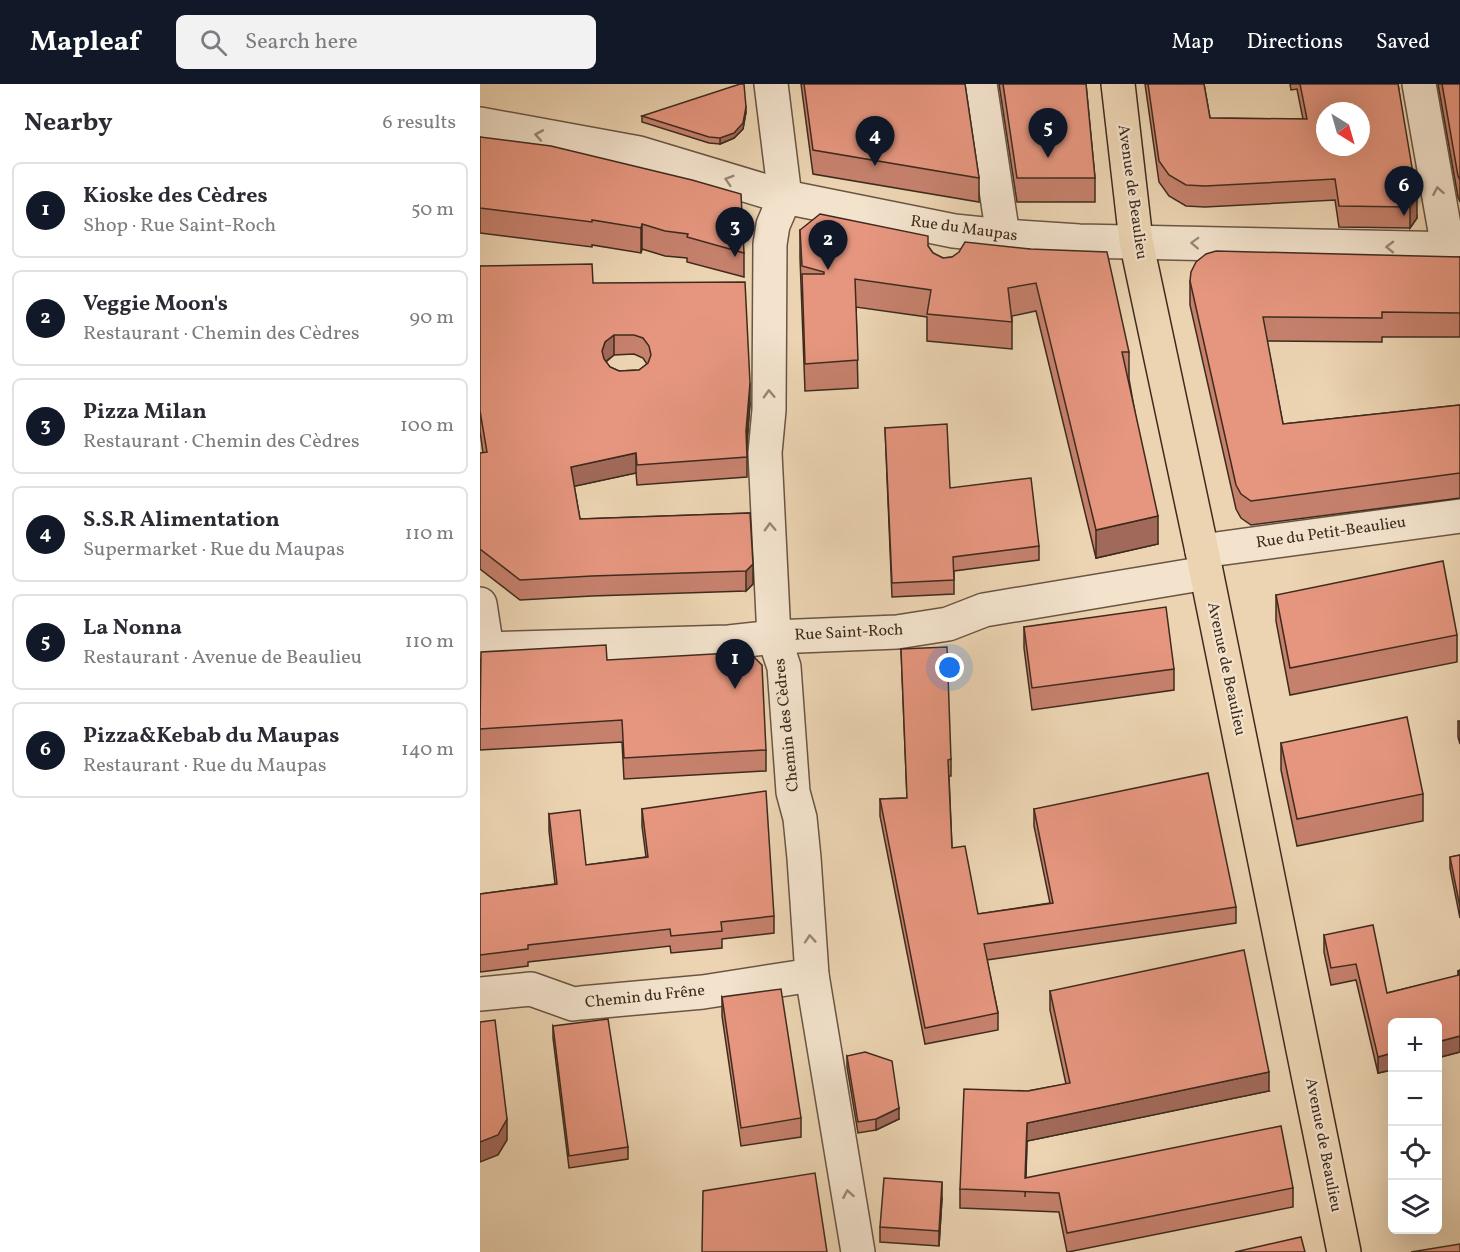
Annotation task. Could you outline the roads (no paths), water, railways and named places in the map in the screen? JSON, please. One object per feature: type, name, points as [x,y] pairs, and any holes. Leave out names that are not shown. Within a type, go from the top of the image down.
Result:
[{"type":"main road","name":"Avenue de Beaulieu","points":[[1118,84],[1136,241],[1204,562],[1344,1252]]},
{"type":"street","points":[[771,84],[785,196]]},
{"type":"street","points":[[980,84],[1004,236]]},
{"type":"street","points":[[1419,84],[1454,249]]},
{"type":"street","name":"Rue du Maupas","points":[[480,124],[639,153],[951,245],[1004,236],[1079,241],[1454,249]]},
{"type":"street","name":"Chemin des Cèdres","points":[[785,196],[773,225],[770,244],[769,410],[765,453],[774,637],[784,667],[793,792],[800,818],[804,858],[812,975],[858,1252]]},
{"type":"street","name":"Rue du Petit-Beaulieu","points":[[1204,562],[1460,516]]},
{"type":"street","name":"Rue Saint-Roch","points":[[480,604],[483,649],[729,642],[774,637],[897,632],[939,626],[984,610],[1204,562]]},
{"type":"street","name":"Chemin du Frêne","points":[[480,994],[522,988],[573,1004],[703,992],[812,975]]},
{"type":"place","name":"La Nonna","points":[[1048,158]]},
{"type":"place","name":"S.S.R Alimentation","points":[[875,166]]},
{"type":"place","name":"Pizza&Kebab du Maupas","points":[[1404,216]]},
{"type":"place","name":"Pizza Milan","points":[[735,257]]},
{"type":"place","name":"Veggie Moon's","points":[[828,270]]},
{"type":"place","name":"Kioske des Cèdres","points":[[735,689]]}]
